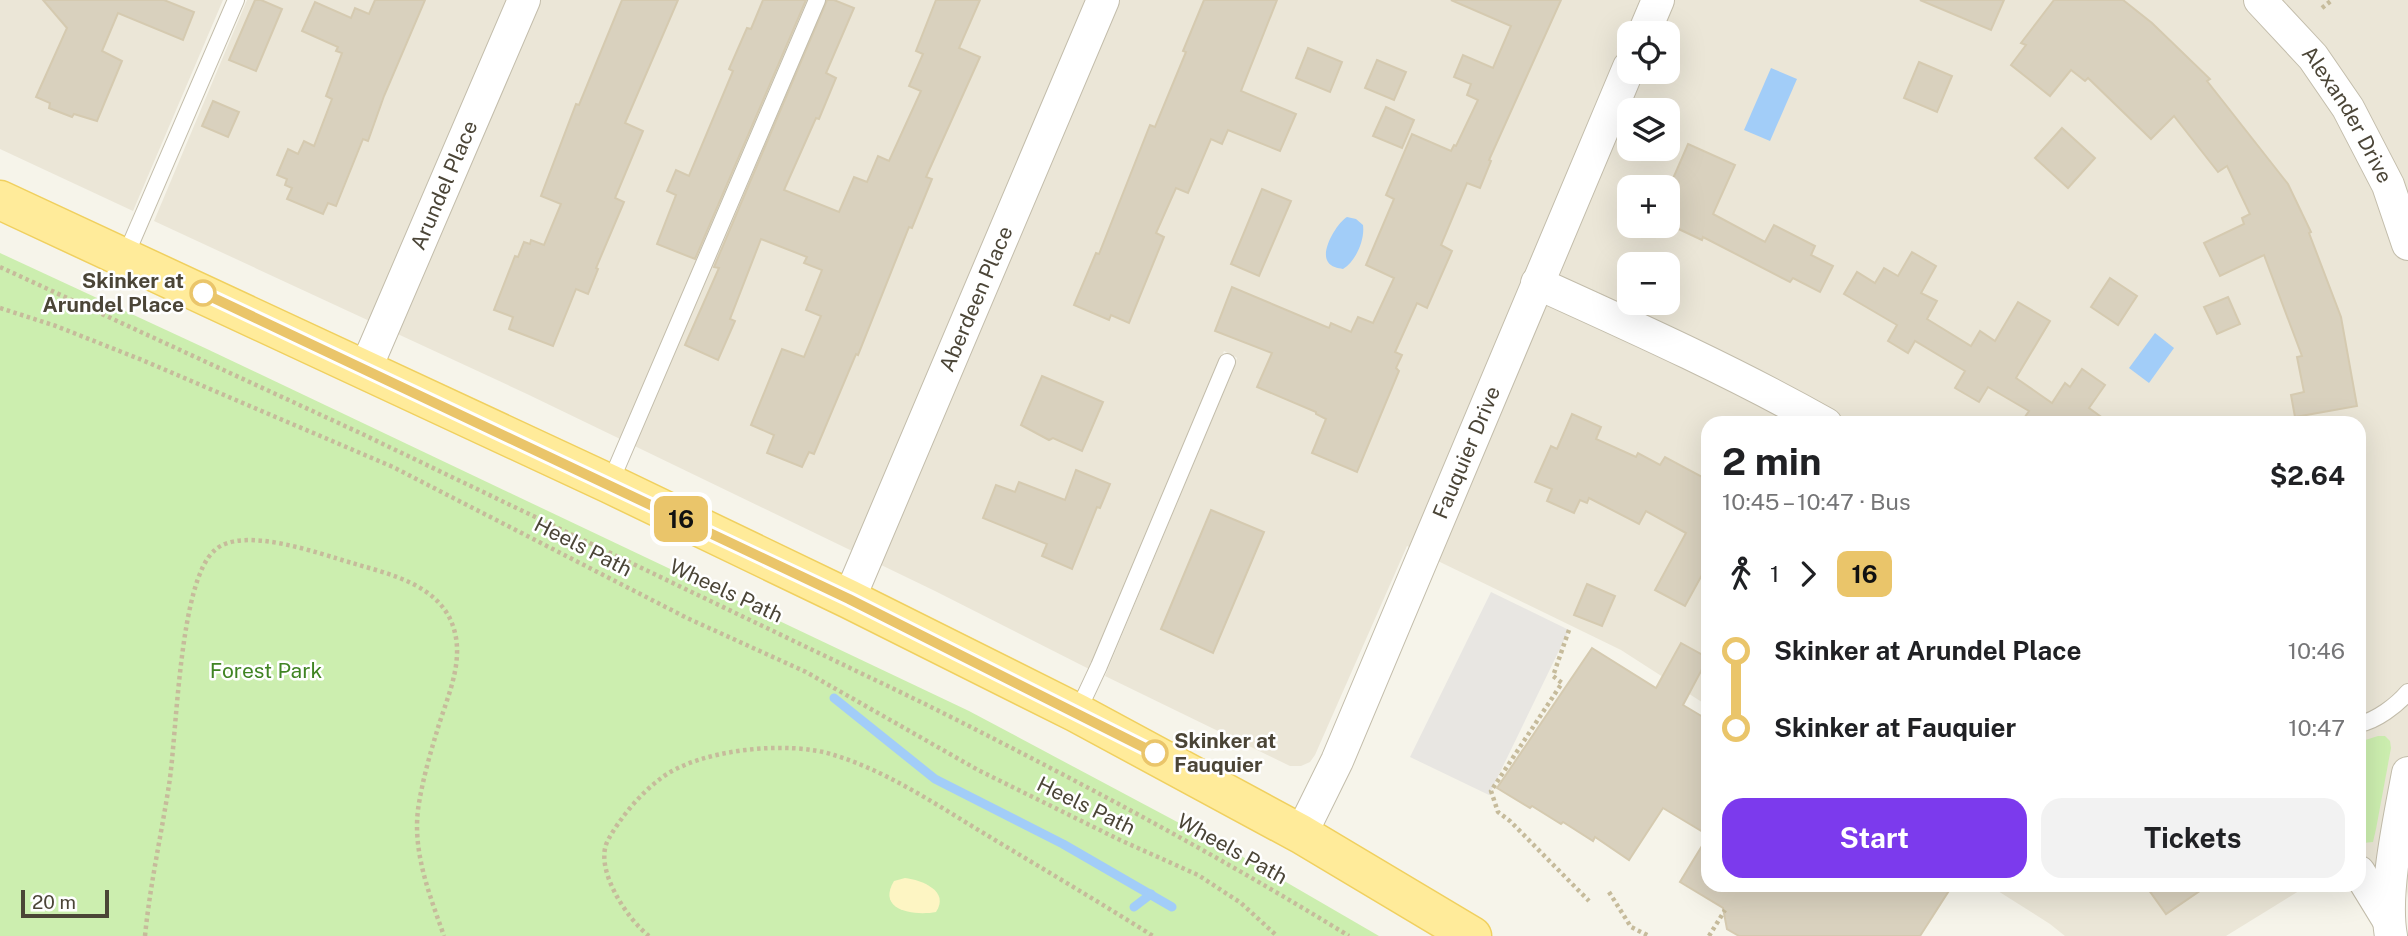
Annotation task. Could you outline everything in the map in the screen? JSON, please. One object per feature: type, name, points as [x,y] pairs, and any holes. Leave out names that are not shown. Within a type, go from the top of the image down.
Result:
[{"type":"main road","points":[[0,200],[610,484],[849,599],[1192,773],[1301,834],[1472,936]]},
{"type":"street","name":"Arundel Place","points":[[365,370],[524,0]]},
{"type":"street","name":"Aberdeen Place","points":[[849,599],[1103,0]]},
{"type":"street","points":[[1649,21],[1658,0]]},
{"type":"street","name":"Alexander Drive","points":[[2260,0],[2313,57],[2348,108],[2388,185],[2408,244]]},
{"type":"street","name":"Fauquier Drive","points":[[1301,834],[1337,761],[1622,84]]},
{"type":"street","points":[[1536,283],[1679,347],[1811,416]]},
{"type":"street","points":[[2390,929],[2396,844],[2408,773]]},
{"type":"street","points":[[2366,885],[2390,929]]},
{"type":"lane","points":[[125,257],[236,0]]},
{"type":"lane","points":[[610,484],[817,0]]},
{"type":"lane","points":[[1077,713],[1100,666],[1227,362]]},
{"type":"lane","points":[[2366,723],[2400,701],[2408,692]]},
{"type":"path","points":[[2322,8],[2332,0]]},
{"type":"path","name":"Wheels Path","points":[[0,267],[358,432],[922,702],[1210,855],[1349,936]]},
{"type":"path","name":"Heels Path","points":[[0,308],[56,326],[142,360],[393,467],[687,618],[806,672],[978,770],[1198,875],[1241,903],[1277,936]]},
{"type":"path","points":[[145,936],[151,878],[169,783],[192,594],[203,564],[216,548],[235,541],[278,544],[379,571],[428,591],[448,614],[455,634],[457,654],[454,676],[419,805],[418,833],[425,881],[444,936]]},
{"type":"path","points":[[1569,630],[1553,676],[1562,683],[1491,791],[1498,812],[1589,901]]},
{"type":"path","points":[[649,936],[631,919],[607,874],[603,854],[608,840],[639,798],[660,778],[681,766],[724,755],[778,748],[803,749],[834,755],[917,793],[1087,893],[1153,936]]},
{"type":"path","points":[[1609,892],[1631,928],[1649,936]]},
{"type":"path","points":[[1709,936],[1725,910]]},
{"type":"shaded area","points":[[0,0],[223,0],[133,211],[0,149]]},
{"type":"shaded area","points":[[247,0],[2408,0],[2408,898],[2403,867],[2366,869],[2366,416],[1701,416],[1701,701],[1621,650],[1407,546],[1315,755],[1310,762],[1301,766],[1290,766],[1105,676],[1237,358],[1224,351],[1091,670],[935,591],[527,394],[154,221]]},
{"type":"shaded area","points":[[1491,592],[1569,630],[1489,795],[1410,757]]},
{"type":"shaded area","points":[[1999,892],[2297,892],[2226,936],[2065,936]]},
{"type":"green space","name":"Forest Park","points":[[0,253],[969,711],[1243,857],[1379,936],[0,936]]},
{"type":"green space","points":[[2385,736],[2390,741],[2391,748],[2373,842],[2366,843],[2366,740]]},
{"type":"sand","points":[[905,878],[926,884],[937,893],[939,905],[936,912],[909,912],[894,905],[890,899],[890,891],[894,881]]},
{"type":"water","points":[[1771,68],[1797,79],[1770,141],[1744,130]]},
{"type":"water","points":[[1347,217],[1356,219],[1363,225],[1363,231],[1356,256],[1343,269],[1329,264],[1326,251],[1334,231]]},
{"type":"water","points":[[2155,333],[2174,348],[2149,383],[2129,368]]},
{"type":"building","points":[[43,0],[164,0],[194,12],[183,40],[118,13],[102,51],[122,61],[97,121],[74,114],[72,117],[49,108],[50,103],[36,97],[67,28]]},
{"type":"building","points":[[255,0],[282,9],[256,71],[229,60]]},
{"type":"building","points":[[375,0],[425,0],[368,141],[363,139],[336,206],[328,203],[323,214],[287,199],[292,188],[285,185],[287,179],[277,175],[288,149],[298,154],[304,141],[314,146],[332,99],[326,96],[342,53],[336,51],[338,47],[302,31],[315,2],[351,18],[355,8],[369,14]]},
{"type":"building","points":[[622,0],[678,0],[625,123],[643,131],[615,198],[624,202],[588,294],[576,289],[553,346],[509,329],[513,317],[494,310],[515,256],[518,257],[524,242],[530,244],[531,240],[544,245],[561,204],[541,196],[576,104],[579,105]]},
{"type":"building","points":[[763,0],[806,0],[695,259],[657,244],[676,195],[667,191],[676,170],[689,176],[733,71],[729,69]]},
{"type":"building","points":[[827,0],[854,8],[826,73],[836,78],[784,190],[839,212],[854,177],[867,182],[878,156],[889,161],[921,91],[909,86],[923,54],[916,51],[936,0],[980,0],[959,48],[980,57],[926,177],[932,179],[912,228],[909,227],[858,355],[856,354],[814,454],[809,452],[802,467],[767,453],[774,435],[751,425],[782,349],[804,357],[821,316],[806,310],[822,270],[804,263],[807,257],[761,239],[730,319],[735,321],[718,360],[685,345],[719,268],[714,267]]},
{"type":"building","points":[[1204,0],[1277,0],[1241,91],[1296,114],[1280,151],[1228,130],[1222,144],[1211,139],[1188,193],[1176,188],[1156,233],[1164,237],[1129,323],[1111,315],[1109,320],[1074,305],[1096,253],[1099,254],[1150,125],[1155,127]]},
{"type":"building","points":[[1451,0],[1561,0],[1489,160],[1491,161],[1480,188],[1467,183],[1441,245],[1452,251],[1427,308],[1417,303],[1395,352],[1402,355],[1396,368],[1399,371],[1357,472],[1312,453],[1326,419],[1316,412],[1257,387],[1272,353],[1215,331],[1232,287],[1329,328],[1331,323],[1351,332],[1358,317],[1373,323],[1394,278],[1366,265],[1394,199],[1386,195],[1412,134],[1451,151],[1454,145],[1456,146],[1478,100],[1467,95],[1471,84],[1454,77],[1463,55],[1493,68],[1511,26]]},
{"type":"building","points":[[1920,0],[2004,0],[1991,30]]},
{"type":"building","points":[[2054,0],[2123,0],[2152,23],[2210,79],[2207,81],[2288,184],[2311,232],[2309,233],[2341,317],[2357,406],[2295,416],[2291,395],[2304,392],[2297,357],[2302,356],[2264,255],[2220,276],[2204,243],[2244,224],[2242,218],[2250,214],[2227,166],[2218,172],[2174,116],[2151,139],[2088,78],[2085,81],[2071,70],[2050,96],[2011,65],[2026,45],[2021,43]]},
{"type":"building","points":[[1308,48],[1342,62],[1330,92],[1296,78]]},
{"type":"building","points":[[1377,60],[1406,72],[1394,100],[1365,88]]},
{"type":"building","points":[[1919,62],[1952,76],[1937,112],[1904,98]]},
{"type":"building","points":[[213,101],[239,112],[228,137],[202,126]]},
{"type":"building","points":[[1386,107],[1414,120],[1402,148],[1373,136]]},
{"type":"building","points":[[2062,128],[2095,158],[2068,188],[2035,158]]},
{"type":"building","points":[[1688,144],[1735,165],[1713,214],[1765,242],[1774,225],[1815,246],[1811,255],[1833,266],[1820,292],[1793,278],[1790,282],[1703,237],[1702,240],[1680,230],[1680,175],[1675,175]]},
{"type":"building","points":[[1262,189],[1291,201],[1259,276],[1231,264]]},
{"type":"building","points":[[1912,252],[1936,266],[1921,293],[1937,301],[1927,319],[1971,346],[1980,331],[1995,341],[2018,302],[2050,321],[2016,378],[2052,403],[2065,383],[2070,387],[2082,369],[2105,385],[2089,408],[2100,416],[2026,416],[2029,411],[1988,387],[1979,402],[1955,388],[1965,371],[1915,341],[1908,353],[1888,341],[1897,325],[1844,294],[1857,272],[1875,283],[1884,268],[1898,276]]},
{"type":"building","points":[[2110,278],[2137,296],[2118,325],[2091,307]]},
{"type":"building","points":[[2228,297],[2240,324],[2217,334],[2204,307]]},
{"type":"building","points":[[1042,376],[1103,402],[1082,451],[1053,438],[1049,440],[1021,425]]},
{"type":"building","points":[[1572,414],[1601,427],[1596,439],[1636,457],[1638,453],[1660,465],[1665,457],[1701,476],[1701,577],[1685,606],[1655,590],[1686,533],[1646,511],[1639,524],[1589,498],[1587,503],[1580,500],[1574,513],[1547,501],[1552,489],[1535,482],[1551,446],[1557,449]]},
{"type":"building","points":[[1076,470],[1110,484],[1100,508],[1097,507],[1072,569],[1042,556],[1047,544],[983,518],[996,485],[1015,492],[1019,482],[1065,500]]},
{"type":"building","points":[[1211,510],[1264,532],[1213,653],[1161,629]]},
{"type":"building","points":[[1587,584],[1615,596],[1602,626],[1574,615]]},
{"type":"building","points":[[1681,643],[1701,654],[1701,671],[1683,705],[1701,716],[1701,831],[1663,808],[1629,860],[1595,837],[1593,841],[1563,822],[1561,824],[1497,788],[1592,648],[1656,688]]},
{"type":"building","points":[[1701,848],[1701,892],[1948,892],[1920,936],[1739,936],[1727,929],[1723,908],[1680,882]]},
{"type":"building","points":[[2150,892],[2198,892],[2166,914]]},
{"type":"waterway","points":[[834,698],[935,779],[1063,844],[1172,907]]},
{"type":"waterway","points":[[1134,907],[1151,894]]},
{"type":"bus line","name":"16","points":[[203,293],[849,599],[1155,753]]},
{"type":"place","name":"Skinker at Arundel Place","points":[[203,293]]},
{"type":"place","name":"Skinker at Fauquier","points":[[1155,753]]}]
